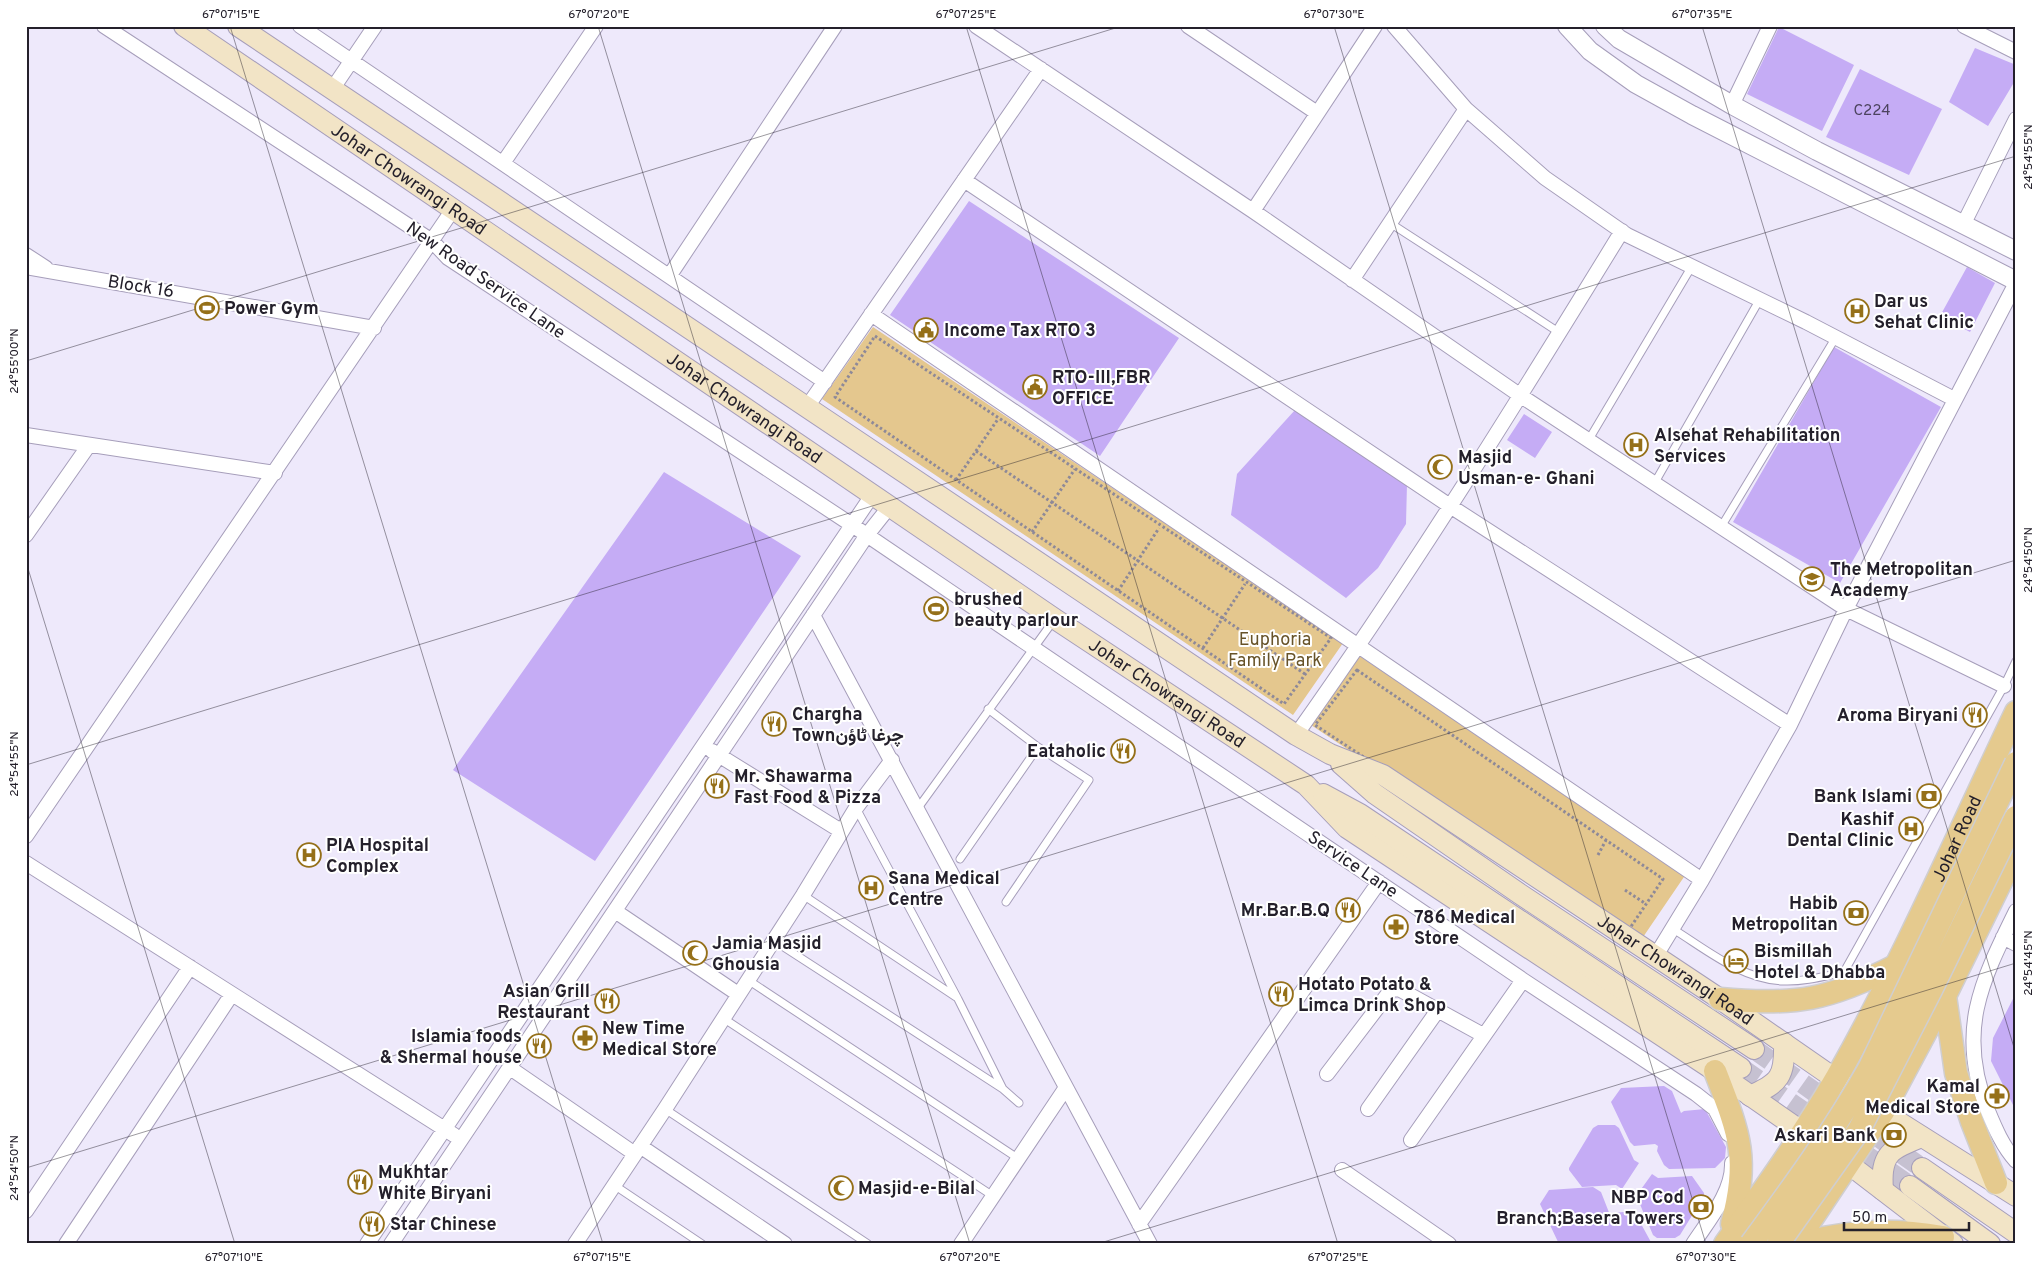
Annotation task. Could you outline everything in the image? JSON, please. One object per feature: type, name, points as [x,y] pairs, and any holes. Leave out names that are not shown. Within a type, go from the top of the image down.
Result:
[{"type":"main road","name":"Johar Chowrangi Road","points":[[184,26],[454,208],[1055,619],[1306,785],[1360,814],[1742,1068]]},
{"type":"main road","name":"Johar Chowrangi Road","points":[[238,26],[1296,735],[1330,754],[1383,775],[1655,957],[1720,998],[1922,1137],[1993,1175],[2016,1196]]},
{"type":"main road","points":[[521,255],[540,228]]},
{"type":"main road","points":[[558,280],[575,252]]},
{"type":"main road","name":"Johar Road","points":[[1726,1243],[1836,1079],[1897,965],[2016,712]]},
{"type":"main road","name":"Johar Chowrangi Road","points":[[1330,754],[1383,800],[1520,894],[1754,1049]]},
{"type":"main road","points":[[1751,1244],[1814,1159],[1843,1116],[1869,1069],[2016,763]]},
{"type":"main road","name":"Johar Chowrangi Road","points":[[1306,785],[1347,828],[1715,1071],[1850,1165],[1950,1242]]},
{"type":"main road","points":[[1778,1244],[1834,1168],[1863,1122],[1931,990],[2016,817]]},
{"type":"main road","points":[[1796,1244],[1884,1112],[1946,996],[2016,851]]},
{"type":"main road","points":[[1720,998],[1759,1003],[1793,1002],[1847,980],[1897,965]]},
{"type":"main road","points":[[1946,996],[1949,1033],[1956,1072],[1972,1122],[1993,1175]]},
{"type":"main road","points":[[1750,1096],[1775,1082],[1783,1072],[1784,1043]]},
{"type":"main road","points":[[1715,1071],[1721,1106],[1738,1136],[1742,1163],[1740,1192],[1726,1243]]},
{"type":"main road","points":[[1882,1190],[1881,1173],[1884,1160],[1891,1151],[1902,1144],[1922,1137]]},
{"type":"main road","points":[[1922,1168],[2016,1233]]},
{"type":"main road","points":[[1910,1186],[1990,1244]]},
{"type":"main road","points":[[1796,1244],[1882,1230],[1950,1242]]},
{"type":"street","name":"New Road Service Lane","points":[[104,26],[432,241],[448,258],[867,535]]},
{"type":"street","points":[[300,26],[825,382]]},
{"type":"street","points":[[333,88],[375,26]]},
{"type":"street","points":[[503,163],[596,26]]},
{"type":"street","points":[[670,276],[835,26]]},
{"type":"street","points":[[976,26],[1252,211],[1588,441],[1846,609],[2004,686]]},
{"type":"street","points":[[1188,26],[1317,113]]},
{"type":"street","points":[[1252,211],[1375,26]]},
{"type":"street","points":[[1394,26],[1466,109],[1545,178],[1622,231],[1836,337],[1954,400]]},
{"type":"street","points":[[1567,26],[1590,51],[1636,84],[1692,115],[2016,282],[1846,609],[1790,725],[1702,880],[1655,957]]},
{"type":"street","points":[[1606,26],[1619,39],[1732,105],[2016,251]]},
{"type":"street","points":[[1732,105],[1770,26]]},
{"type":"street","points":[[1964,26],[2016,52]]},
{"type":"street","points":[[807,407],[1041,69]]},
{"type":"street","points":[[1352,280],[1466,109]]},
{"type":"street","points":[[1963,224],[2016,119]]},
{"type":"street","points":[[964,180],[1450,506],[1790,725]]},
{"type":"street","points":[[26,836],[454,208]]},
{"type":"street","points":[[1296,735],[1359,647],[1521,396],[1622,231]]},
{"type":"street","points":[[26,255],[51,272]]},
{"type":"street","name":"Block 16","points":[[26,267],[374,328]]},
{"type":"street","points":[[871,314],[1702,880]]},
{"type":"street","points":[[26,435],[275,473]]},
{"type":"street","points":[[26,536],[89,445]]},
{"type":"street","points":[[367,1244],[446,1130],[872,494]]},
{"type":"street","points":[[391,1244],[867,535],[890,506]]},
{"type":"street","name":"Service Lane","points":[[867,535],[1523,980],[1696,1094],[1721,1106],[1729,1135],[1732,1172],[1717,1207],[1693,1244]]},
{"type":"street","points":[[813,615],[918,808],[1065,1089],[1150,1244]]},
{"type":"street","points":[[703,747],[841,831]]},
{"type":"street","points":[[575,1244],[665,1109],[803,895],[856,808],[892,760]]},
{"type":"street","points":[[26,863],[462,1140]]},
{"type":"street","points":[[1139,1224],[1379,882]]},
{"type":"street","points":[[615,911],[738,994]]},
{"type":"street","points":[[1993,1175],[2012,1157],[1993,1124],[1980,1091],[1973,1064],[1972,1034],[1975,1010],[1980,994],[2003,937],[2016,911]]},
{"type":"street","points":[[2003,937],[2016,944]]},
{"type":"street","points":[[26,1212],[190,967]]},
{"type":"street","points":[[1411,1140],[1523,980]]},
{"type":"street","points":[[1327,1074],[1391,990],[1399,988],[1483,1035]]},
{"type":"street","points":[[66,1244],[232,994]]},
{"type":"street","points":[[1368,1109],[1438,1010]]},
{"type":"street","points":[[1949,1033],[1972,1034]]},
{"type":"street","points":[[510,1068],[785,1244]]},
{"type":"street","points":[[961,1244],[1065,1089]]},
{"type":"street","points":[[1342,1170],[1449,1244]]},
{"type":"lane","points":[[1390,223],[1560,332]]},
{"type":"lane","points":[[1588,441],[1692,266]]},
{"type":"lane","points":[[1654,484],[1760,299]]},
{"type":"lane","points":[[1720,527],[1836,337]]},
{"type":"lane","points":[[918,808],[1032,648],[1055,619]]},
{"type":"lane","points":[[1672,929],[1739,970],[1760,978],[1792,981],[1847,980],[2016,661]]},
{"type":"lane","points":[[988,709],[1038,747],[1089,780],[1006,902]]},
{"type":"lane","points":[[960,859],[1038,747]]},
{"type":"lane","points":[[856,808],[958,999],[1003,1089]]},
{"type":"lane","points":[[803,895],[958,999]]},
{"type":"lane","points":[[773,940],[1003,1089],[1020,1103]]},
{"type":"lane","points":[[748,980],[1019,1159]]},
{"type":"lane","points":[[723,1018],[993,1196]]},
{"type":"lane","points":[[665,1109],[868,1244]]},
{"type":"lane","points":[[614,1185],[702,1244]]},
{"type":"path","points":[[874,336],[1075,469],[1331,638],[1284,704],[835,397],[874,336]]},
{"type":"path","points":[[956,480],[998,418]]},
{"type":"path","points":[[976,451],[1305,674]]},
{"type":"path","points":[[1032,532],[1075,469]]},
{"type":"path","points":[[1118,591],[1160,526]]},
{"type":"path","points":[[1203,648],[1246,582]]},
{"type":"path","points":[[1357,670],[1663,879],[1646,904],[1628,931],[1315,725],[1357,670]]},
{"type":"path","points":[[1598,855],[1606,840]]},
{"type":"path","points":[[1625,890],[1646,904]]},
{"type":"green space","name":"Euphoria Family Park","points":[[873,327],[1343,643],[1293,715],[822,399]]},
{"type":"green space","points":[[1358,655],[1686,874],[1639,943],[1311,725]]},
{"type":"building","points":[[1779,27],[1854,65],[1822,131],[1747,94]]},
{"type":"building","points":[[1975,48],[2016,65],[2016,79],[1988,126],[1949,102]]},
{"type":"building","points":[[1860,69],[1942,109],[1909,175],[1826,137]]},
{"type":"building","points":[[969,201],[1179,338],[1100,456],[890,315]]},
{"type":"building","points":[[1967,267],[1995,283],[1970,332],[1940,316]]},
{"type":"building","points":[[1834,347],[1941,407],[1840,583],[1733,522]]},
{"type":"building","points":[[1295,410],[1407,484],[1406,524],[1378,568],[1346,598],[1231,515],[1237,474]]},
{"type":"building","points":[[1524,414],[1552,432],[1535,458],[1507,440]]},
{"type":"building","points":[[664,472],[801,556],[595,861],[453,770]]},
{"type":"building","points":[[2016,993],[2016,1111],[1991,1061],[1993,1038]]},
{"type":"building","points":[[1664,1086],[1672,1091],[1681,1113],[1705,1109],[1726,1147],[1725,1158],[1715,1168],[1669,1169],[1664,1165],[1657,1151],[1658,1146],[1655,1144],[1634,1146],[1630,1142],[1611,1102],[1621,1088]]},
{"type":"building","points":[[1598,1125],[1615,1125],[1619,1128],[1634,1160],[1639,1163],[1622,1189],[1616,1185],[1582,1187],[1569,1170],[1593,1128]]},
{"type":"building","points":[[1652,1174],[1658,1178],[1692,1176],[1704,1193],[1680,1235],[1675,1238],[1657,1238],[1653,1235],[1639,1202],[1634,1199]]},
{"type":"building","points":[[1593,1187],[1601,1192],[1610,1215],[1634,1211],[1652,1244],[1559,1244],[1540,1204],[1549,1190]]},
{"type":"tunnel","points":[[1754,1049],[1922,1168]]},
{"type":"tunnel","points":[[1741,1068],[1910,1186]]},
{"type":"place","name":"Power Gym","points":[[207,308]]},
{"type":"place","name":"Dar us Sehat Clinic","points":[[1857,311]]},
{"type":"place","name":"Income Tax RTO 3","points":[[926,330]]},
{"type":"place","name":"RTO-III,FBR OFFICE","points":[[1035,387]]},
{"type":"place","name":"Alsehat Rehabilitation Services","points":[[1636,445]]},
{"type":"place","name":"Masjid Usman-e- Ghani","points":[[1440,467]]},
{"type":"place","name":"The Metropolitan Academy","points":[[1812,579]]},
{"type":"place","name":"brushed beauty parlour","points":[[936,609]]},
{"type":"place","name":"Aroma Biryani","points":[[1975,715]]},
{"type":"place","name":"Chargha Townچرغا ٹاؤن","points":[[774,724]]},
{"type":"place","name":"Eataholic","points":[[1123,751]]},
{"type":"place","name":"Mr. Shawarma Fast Food & Pizza","points":[[717,786]]},
{"type":"place","name":"Bank Islami","points":[[1929,796]]},
{"type":"place","name":"Kashif Dental Clinic","points":[[1911,829]]},
{"type":"place","name":"PIA Hospital Complex","points":[[309,855]]},
{"type":"place","name":"Sana Medical Centre","points":[[871,888]]},
{"type":"place","name":"Mr.Bar.B.Q","points":[[1348,910]]},
{"type":"place","name":"Habib Metropolitan","points":[[1856,913]]},
{"type":"place","name":"786 Medical Store","points":[[1396,927]]},
{"type":"place","name":"Jamia Masjid Ghousia","points":[[695,953]]},
{"type":"place","name":"Bismillah Hotel & Dhabba","points":[[1736,961]]},
{"type":"place","name":"Hotato Potato & Limca Drink Shop","points":[[1281,994]]},
{"type":"place","name":"Asian Grill Restaurant","points":[[607,1001]]},
{"type":"place","name":"New Time Medical Store","points":[[585,1038]]},
{"type":"place","name":"Islamia foods & Shermal house","points":[[539,1046]]},
{"type":"place","name":"Kamal Medical Store","points":[[1997,1096]]},
{"type":"place","name":"Askari Bank","points":[[1894,1135]]},
{"type":"place","name":"Mukhtar White Biryani","points":[[360,1182]]},
{"type":"place","name":"Masjid-e-Bilal","points":[[841,1188]]},
{"type":"place","name":"NBP Cod Branch;Basera Towers","points":[[1701,1207]]},
{"type":"place","name":"Star Chinese","points":[[372,1224]]}]
